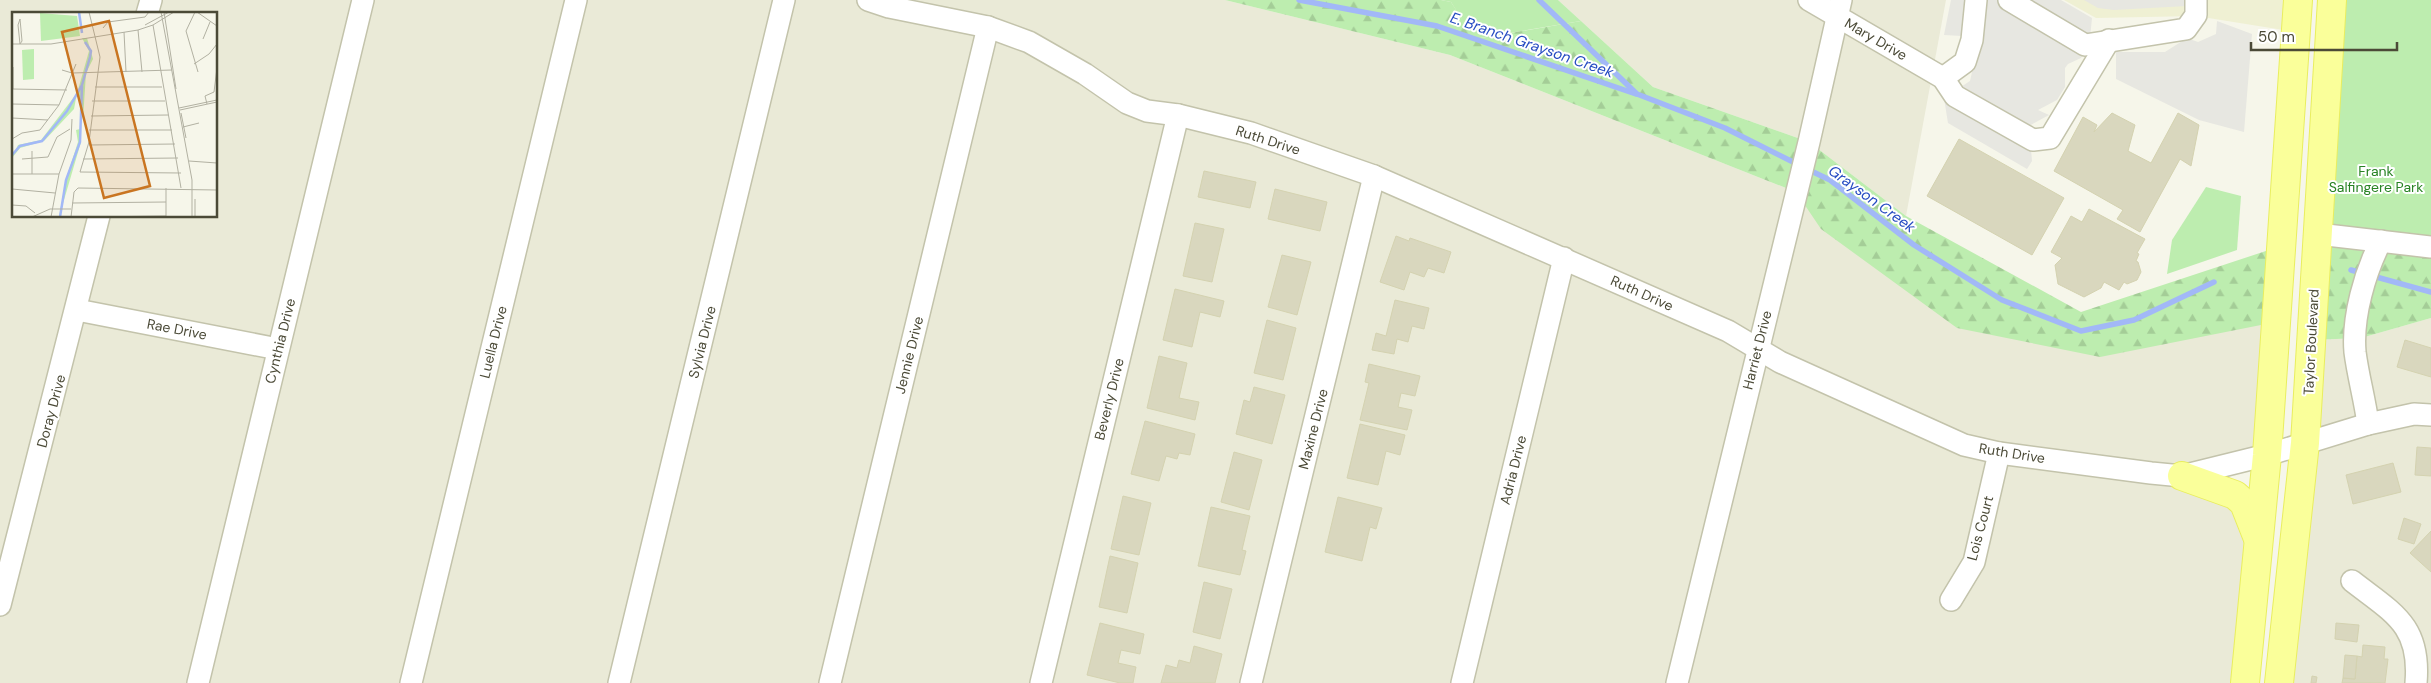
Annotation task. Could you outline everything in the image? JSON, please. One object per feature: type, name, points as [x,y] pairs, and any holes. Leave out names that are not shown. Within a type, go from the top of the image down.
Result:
[{"type":"main road","points":[[2245,683],[2267,455],[2298,0]]},
{"type":"main road","name":"Taylor Boulevard","points":[[2280,683],[2305,443],[2332,0]]},
{"type":"main road","points":[[2182,476],[2235,495],[2244,503],[2258,539]]},
{"type":"street","name":"Cynthia Drive","points":[[198,683],[363,0]]},
{"type":"street","name":"Luella Drive","points":[[411,683],[576,0]]},
{"type":"street","name":"Sylvia Drive","points":[[619,683],[784,0]]},
{"type":"street","name":"Ruth Drive","points":[[868,0],[897,9],[988,27],[1029,42],[1085,74],[1127,103],[1147,110],[1178,115],[1251,133],[1374,176],[1564,258],[1728,332],[1780,362],[1964,445],[1999,453],[2182,476],[2267,455],[2368,424],[2414,414],[2431,415]]},
{"type":"street","name":"Mary Drive","points":[[1809,0],[1839,8],[1943,78]]},
{"type":"street","points":[[1976,0],[1972,40],[1964,62],[1943,78],[1955,96],[2034,140],[2050,138],[2109,40]]},
{"type":"street","points":[[2009,0],[2085,45],[2186,29],[2196,16],[2196,0]]},
{"type":"street","name":"Harriet Drive","points":[[1677,683],[1839,8]]},
{"type":"street","name":"Jennie Drive","points":[[830,683],[988,27]]},
{"type":"street","name":"Beverly Drive","points":[[1041,683],[1178,115]]},
{"type":"street","name":"Maxine Drive","points":[[1252,683],[1374,176]]},
{"type":"street","name":"Doray Drive","points":[[0,605],[77,310],[99,218]]},
{"type":"street","points":[[2318,234],[2376,250],[2431,247]]},
{"type":"street","points":[[2368,424],[2355,352],[2356,313],[2376,250]]},
{"type":"street","name":"Adria Drive","points":[[1462,683],[1564,258]]},
{"type":"street","name":"Rae Drive","points":[[77,310],[278,349]]},
{"type":"street","name":"Lois Court","points":[[1951,600],[1974,562],[1999,453]]},
{"type":"street","points":[[2352,581],[2396,616],[2404,626],[2414,642],[2418,663],[2416,683]]},
{"type":"shaded area","points":[[0,0],[1225,0],[1450,55],[1796,192],[1957,328],[2276,322],[2267,455],[2183,475],[2235,495],[2258,539],[2245,683],[0,683]]},
{"type":"shaded area","points":[[1558,0],[1946,0],[1906,216],[1809,142],[1653,87]]},
{"type":"shaded area","points":[[1951,0],[2061,0],[2092,18],[2090,38],[2081,58],[2068,64],[2065,68],[2065,87],[2057,100],[2038,110],[2049,115],[2029,126],[2032,161],[2027,169],[1948,123],[1944,98],[1970,81],[1980,37],[1944,35]]},
{"type":"shaded area","points":[[2064,0],[2298,0],[2296,32],[2196,16],[2096,18]]},
{"type":"shaded area","points":[[2084,0],[2187,0],[2187,6],[2114,10],[2098,8]]},
{"type":"shaded area","points":[[2217,21],[2252,34],[2244,132],[2199,120],[2116,79],[2116,52],[2165,52],[2187,38],[2198,42],[2216,34]]},
{"type":"shaded area","points":[[2431,318],[2431,683],[2279,683],[2311,340],[2361,338]]},
{"type":"green space","points":[[1225,0],[1441,0],[1451,2],[1475,39],[1581,21],[1653,87],[1809,142],[1906,216],[2081,312],[2281,246],[2276,322],[2100,357],[1957,328],[1821,229],[1796,192],[1450,55]]},
{"type":"green space","points":[[1441,0],[1558,0],[1581,21],[1474,39],[1451,2]]},
{"type":"green space","name":"Frank Salfingere Park","points":[[2332,0],[2431,0],[2431,247],[2318,234]]},
{"type":"green space","points":[[2206,187],[2241,196],[2237,250],[2167,274],[2172,240]]},
{"type":"green space","points":[[2318,234],[2431,247],[2431,318],[2361,338],[2311,340]]},
{"type":"building","points":[[2112,113],[2135,125],[2128,151],[2151,163],[2178,113],[2199,125],[2191,166],[2180,159],[2140,232],[2117,219],[2123,210],[2054,171],[2083,117],[2097,125],[2094,132]]},
{"type":"building","points":[[1959,139],[2064,198],[2032,255],[1927,196]]},
{"type":"building","points":[[1204,171],[1256,182],[1250,208],[1198,197]]},
{"type":"building","points":[[1275,189],[1327,202],[1320,231],[1268,219]]},
{"type":"building","points":[[2089,209],[2145,239],[2137,253],[2139,254],[2136,261],[2141,272],[2137,280],[2127,284],[2124,282],[2119,290],[2104,282],[2101,288],[2084,297],[2058,284],[2055,265],[2062,258],[2051,252],[2071,216],[2082,222]]},
{"type":"building","points":[[1195,223],[1224,229],[1212,282],[1183,276]]},
{"type":"building","points":[[1396,236],[1409,241],[1410,238],[1451,252],[1444,273],[1428,268],[1424,277],[1410,272],[1404,290],[1380,282]]},
{"type":"building","points":[[1282,255],[1311,262],[1297,315],[1268,307]]},
{"type":"building","points":[[1175,289],[1224,301],[1220,317],[1200,312],[1192,347],[1163,340]]},
{"type":"building","points":[[1395,300],[1429,308],[1424,329],[1412,326],[1408,342],[1397,339],[1394,354],[1372,350],[1376,333],[1386,336]]},
{"type":"building","points":[[1267,320],[1296,328],[1283,380],[1254,373]]},
{"type":"building","points":[[2405,340],[2431,348],[2431,377],[2397,367]]},
{"type":"building","points":[[1159,356],[1187,363],[1179,398],[1199,402],[1195,420],[1147,408]]},
{"type":"building","points":[[1369,364],[1420,376],[1415,396],[1401,393],[1398,407],[1412,410],[1407,430],[1360,420],[1369,383],[1365,382]]},
{"type":"building","points":[[1254,387],[1285,395],[1272,444],[1236,434],[1244,400],[1250,402]]},
{"type":"building","points":[[1145,421],[1195,434],[1190,455],[1179,453],[1177,459],[1166,456],[1159,481],[1131,474]]},
{"type":"building","points":[[1360,424],[1405,435],[1400,455],[1386,451],[1378,485],[1347,478]]},
{"type":"building","points":[[2417,447],[2431,448],[2431,476],[2415,475]]},
{"type":"building","points":[[1234,452],[1262,460],[1249,510],[1221,502]]},
{"type":"building","points":[[2393,463],[2401,492],[2353,504],[2346,475]]},
{"type":"building","points":[[1123,496],[1151,503],[1139,555],[1111,549]]},
{"type":"building","points":[[1338,497],[1382,508],[1376,529],[1370,527],[1362,561],[1325,552]]},
{"type":"building","points":[[1211,507],[1250,516],[1242,550],[1246,551],[1240,575],[1198,566]]},
{"type":"building","points":[[2404,518],[2421,524],[2414,544],[2398,539]]},
{"type":"building","points":[[2431,531],[2431,572],[2410,553]]},
{"type":"building","points":[[1110,556],[1138,563],[1127,613],[1099,607]]},
{"type":"building","points":[[1204,582],[1232,589],[1220,639],[1193,632]]},
{"type":"building","points":[[1100,623],[1144,634],[1140,654],[1121,650],[1118,663],[1136,667],[1133,683],[1120,683],[1087,675]]},
{"type":"building","points":[[2336,623],[2359,625],[2357,642],[2335,639]]},
{"type":"building","points":[[2363,645],[2385,647],[2384,659],[2388,659],[2385,683],[2342,683],[2343,678],[2355,679],[2357,656],[2362,657]]},
{"type":"building","points":[[1194,646],[1222,654],[1215,683],[1161,683],[1166,665],[1177,668],[1179,660],[1190,663]]},
{"type":"building","points":[[2345,655],[2357,656],[2355,679],[2343,678]]},
{"type":"building","points":[[2312,676],[2317,677],[2316,683],[2311,683]]},
{"type":"waterway","name":"E. Branch Grayson Creek","points":[[1299,0],[1437,26],[1636,94]]},
{"type":"waterway","name":"Grayson Creek","points":[[1539,0],[1637,94],[1725,128],[1799,165]]},
{"type":"waterway","name":"Grayson Creek","points":[[1807,169],[1830,180],[1914,245],[2002,300],[2081,331],[2134,320],[2214,282]]},
{"type":"waterway","name":"Grayson Creek","points":[[2351,270],[2431,292]]}]
